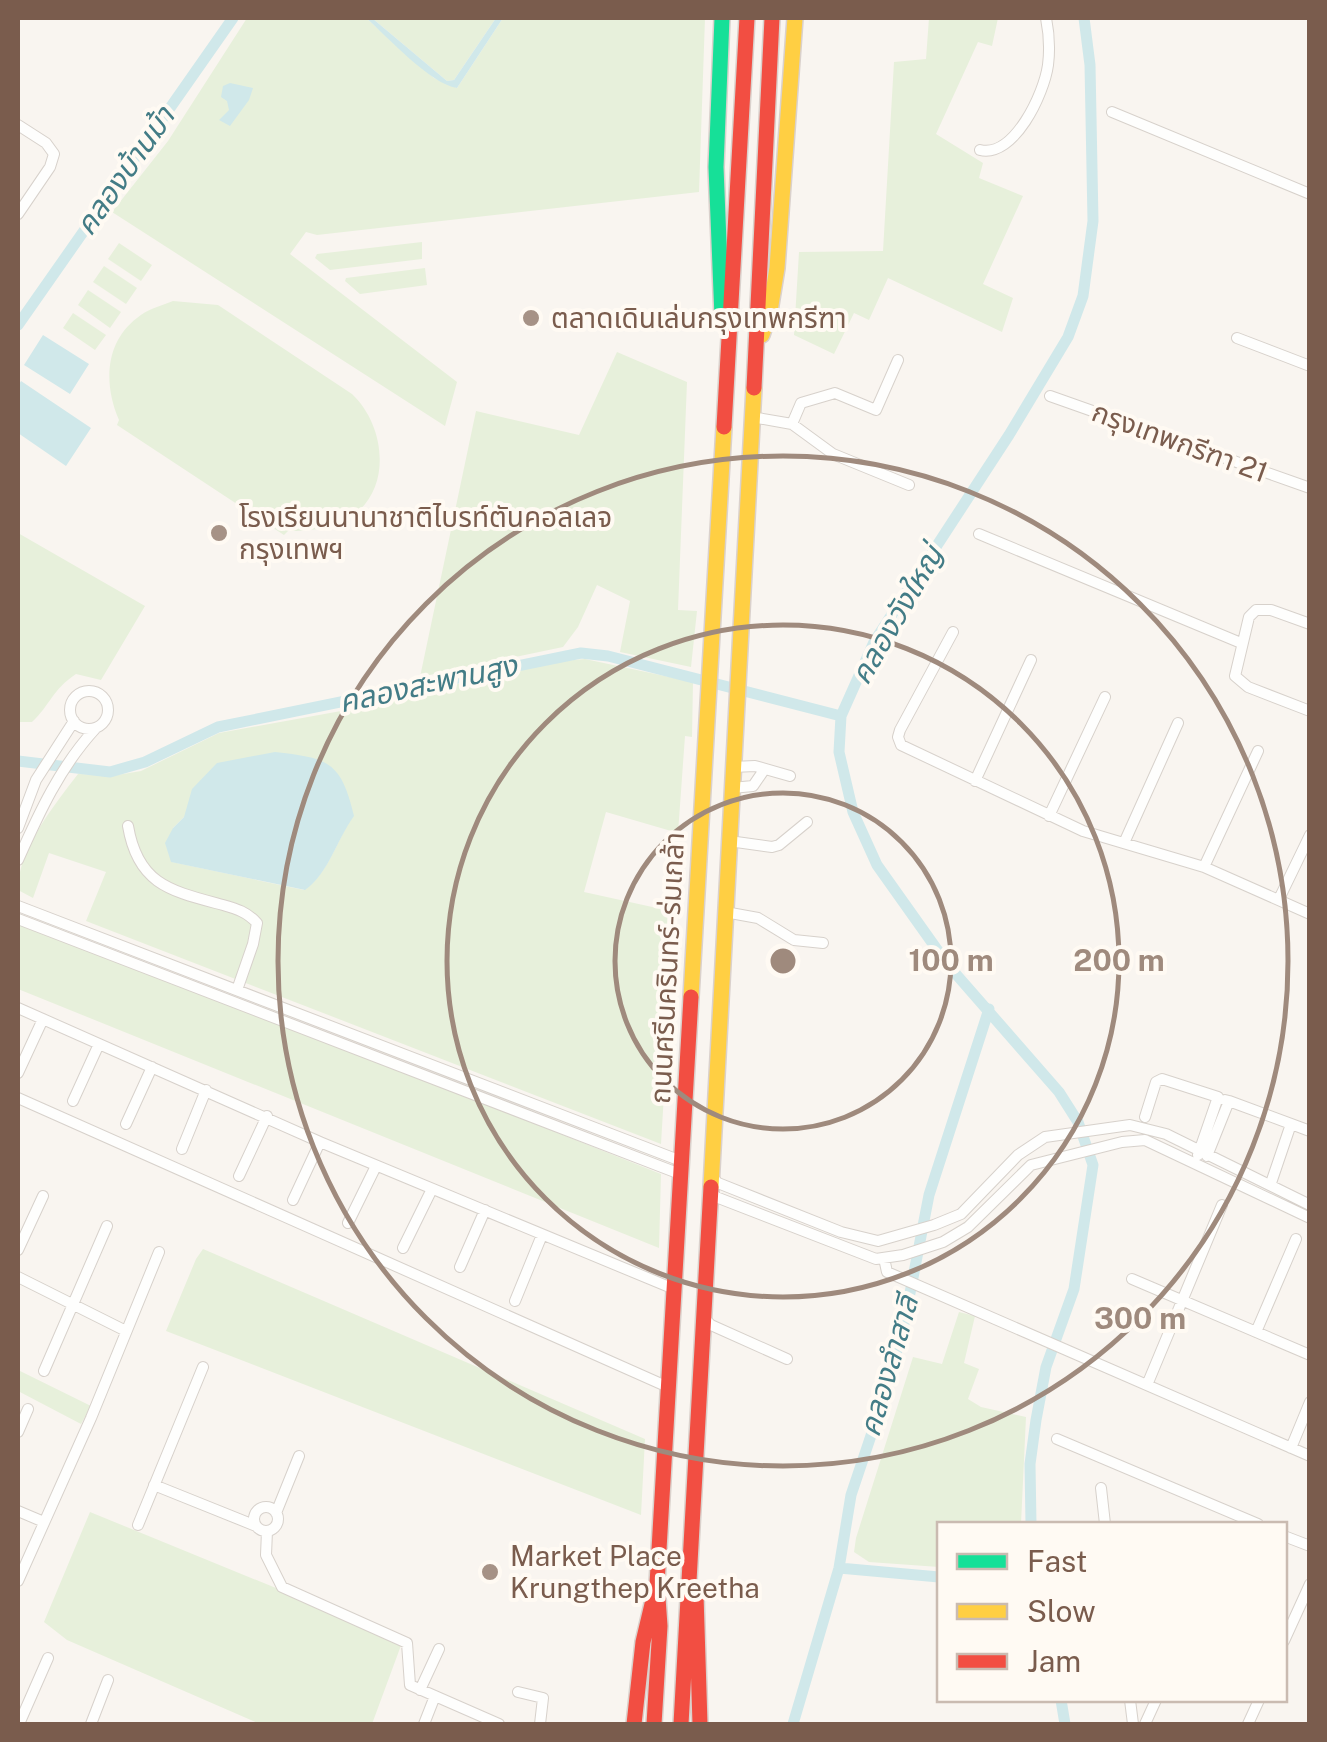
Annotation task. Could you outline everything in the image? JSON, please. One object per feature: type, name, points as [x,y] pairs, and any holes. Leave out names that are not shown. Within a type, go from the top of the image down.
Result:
[{"type":"main road","name":"ถนนศรีนครินทร์-ร่มเกล้า","points":[[722,18],[715,173],[716,250],[726,356]]},
{"type":"main road","name":"ถนนศรีนครินทร์-ร่มเกล้า","points":[[654,1724],[660,1626],[657,1584],[747,18]]},
{"type":"main road","name":"ถนนศรีนครินทร์-ร่มเกล้า","points":[[756,352],[770,311],[776,268],[795,18]]},
{"type":"main road","name":"ถนนศรีนครินทร์-ร่มเกล้า","points":[[680,1724],[772,22]]},
{"type":"main road","name":"ถนนศรีนครินทร์-ร่มเกล้า","points":[[692,1526],[700,1724]]},
{"type":"main road","name":"ถนนศรีนครินทร์-ร่มเกล้า","points":[[634,1724],[643,1642],[657,1584]]},
{"type":"street","points":[[980,150],[1000,148],[1024,124],[1038,98],[1048,68],[1046,18]]},
{"type":"street","points":[[1112,112],[1310,194]]},
{"type":"street","points":[[18,126],[46,143],[54,154],[50,167],[18,214]]},
{"type":"street","points":[[1237,338],[1310,366]]},
{"type":"street","points":[[792,424],[801,402],[835,392],[876,410],[898,360]]},
{"type":"street","name":"กรุงเทพกรีฑา 21","points":[[1050,396],[1310,488]]},
{"type":"street","points":[[752,418],[792,424],[832,454],[909,485]]},
{"type":"street","points":[[979,534],[1242,643]]},
{"type":"street","points":[[1310,624],[1271,610],[1256,610],[1249,617],[1235,676],[1240,683],[1310,711]]},
{"type":"street","points":[[952,632],[898,737],[904,747],[1102,838],[1204,867],[1310,914]]},
{"type":"street","points":[[975,781],[1031,660]]},
{"type":"street","points":[[18,860],[46,798],[95,728],[105,721],[106,702],[98,694],[86,692],[76,697],[71,708],[74,721],[82,728],[95,728]]},
{"type":"street","points":[[1049,816],[1105,696]]},
{"type":"street","points":[[18,828],[36,780],[74,721]]},
{"type":"street","points":[[1124,843],[1178,723]]},
{"type":"street","points":[[1204,867],[1258,751]]},
{"type":"street","points":[[734,767],[755,766],[790,776]]},
{"type":"street","points":[[732,788],[754,786],[764,770]]},
{"type":"street","points":[[729,840],[779,846],[806,822]]},
{"type":"street","points":[[128,826],[138,863],[157,882],[177,892],[240,910],[257,923],[254,944],[237,990]]},
{"type":"street","points":[[1279,900],[1310,834]]},
{"type":"street","points":[[18,906],[681,1167]]},
{"type":"street","points":[[726,912],[758,918],[794,940],[823,944]]},
{"type":"street","points":[[18,919],[681,1167]]},
{"type":"street","points":[[18,1008],[432,1190],[674,1289]]},
{"type":"street","points":[[18,1073],[43,1019]]},
{"type":"street","points":[[73,1101],[99,1044]]},
{"type":"street","points":[[126,1124],[152,1066]]},
{"type":"street","points":[[1145,1117],[1156,1082],[1162,1079],[1310,1131]]},
{"type":"street","points":[[182,1149],[206,1090]]},
{"type":"street","points":[[18,1098],[668,1387]]},
{"type":"street","points":[[1200,1164],[1224,1099]]},
{"type":"street","points":[[239,1176],[268,1116]]},
{"type":"street","points":[[1270,1183],[1291,1124]]},
{"type":"street","points":[[1310,1205],[1166,1134],[1130,1125],[1045,1137],[1018,1155],[961,1214],[878,1241],[710,1183],[716,1197],[876,1259],[931,1247],[968,1227],[1031,1165],[1145,1140],[1310,1218]]},
{"type":"street","points":[[294,1200],[320,1142]]},
{"type":"street","points":[[348,1223],[376,1166]]},
{"type":"street","points":[[403,1248],[432,1190]]},
{"type":"street","points":[[18,1250],[43,1196]]},
{"type":"street","points":[[1147,1386],[1222,1205]]},
{"type":"street","points":[[460,1267],[485,1210]]},
{"type":"street","points":[[44,1371],[107,1226]]},
{"type":"street","points":[[515,1300],[542,1235]]},
{"type":"street","points":[[1256,1332],[1296,1239]]},
{"type":"street","points":[[18,1581],[159,1252]]},
{"type":"street","points":[[884,1258],[887,1272],[1310,1456]]},
{"type":"street","points":[[18,1277],[126,1330]]},
{"type":"street","points":[[1132,1280],[1310,1355]]},
{"type":"street","points":[[703,1317],[711,1325],[787,1359]]},
{"type":"street","points":[[138,1526],[203,1368]]},
{"type":"street","points":[[1291,1448],[1310,1402]]},
{"type":"street","points":[[18,1432],[28,1409]]},
{"type":"street","points":[[1057,1439],[1253,1522]]},
{"type":"street","points":[[154,1484],[262,1528],[276,1524],[276,1513],[299,1456]]},
{"type":"street","points":[[1100,1488],[1106,1522]]},
{"type":"street","points":[[276,1513],[270,1508],[260,1509],[254,1518],[262,1528],[266,1555],[282,1587],[408,1644],[410,1685],[499,1724]]},
{"type":"street","points":[[18,1511],[44,1522]]},
{"type":"street","points":[[1287,1634],[1310,1584]]},
{"type":"street","points":[[420,1690],[438,1649]]},
{"type":"street","points":[[19,1724],[48,1658]]},
{"type":"street","points":[[91,1724],[108,1680]]},
{"type":"street","points":[[518,1692],[543,1698],[540,1724]]},
{"type":"street","points":[[424,1724],[435,1696]]},
{"type":"green space","points":[[247,18],[366,18],[434,78],[457,88],[503,18],[705,18],[699,192],[317,235],[306,232],[290,254],[457,382],[445,426],[112,212],[168,141]]},
{"type":"green space","points":[[372,18],[496,18],[454,80],[447,81]]},
{"type":"green space","points":[[929,18],[998,18],[992,46],[978,42],[936,134],[983,163],[979,178],[1023,196],[983,284],[1013,298],[1002,332],[888,278],[869,320],[854,313],[834,354],[794,335],[799,252],[883,251],[894,62],[926,59]]},
{"type":"green space","points":[[422,242],[422,259],[330,270],[315,258],[317,254]]},
{"type":"green space","points":[[119,243],[152,265],[141,281],[108,259]]},
{"type":"green space","points":[[104,266],[137,288],[126,304],[93,282]]},
{"type":"green space","points":[[425,268],[427,285],[360,294],[345,281],[346,278]]},
{"type":"green space","points":[[88,290],[121,312],[110,328],[78,305]]},
{"type":"green space","points":[[173,301],[218,305],[352,394],[372,423],[380,458],[373,492],[363,506],[334,525],[288,531],[284,535],[117,425],[109,379],[118,340],[141,315]]},
{"type":"green space","points":[[73,313],[106,335],[95,350],[63,328]]},
{"type":"green space","points":[[617,352],[687,382],[678,610],[697,611],[691,667],[620,652],[630,601],[597,585],[578,627],[563,647],[420,677],[476,411],[579,435]]},
{"type":"green space","points":[[18,533],[145,606],[101,680],[76,674],[32,722],[18,722]]},
{"type":"green space","points":[[585,659],[693,682],[692,737],[685,736],[678,833],[606,812],[584,892],[675,912],[661,1144],[86,921],[106,872],[49,853],[33,898],[18,890],[30,844],[78,774],[141,771],[219,733],[352,709],[551,662]],"holes":[[[353,816],[326,866],[304,890],[172,862],[173,828],[184,817]]]},
{"type":"green space","points":[[18,923],[661,1174],[659,1248],[18,989]]},
{"type":"green space","points":[[203,1249],[645,1439],[641,1515],[166,1331]]},
{"type":"green space","points":[[959,1312],[975,1316],[964,1363],[979,1369],[968,1399],[981,1407],[1026,1417],[1021,1522],[937,1522],[937,1567],[869,1562],[854,1552],[856,1538],[913,1357],[942,1364]]},
{"type":"green space","points":[[18,1370],[91,1406],[81,1424],[18,1391]]},
{"type":"green space","points":[[90,1512],[403,1640],[372,1724],[260,1724],[67,1640],[44,1622]]},
{"type":"water","points":[[366,18],[372,18],[447,81],[454,80],[496,18],[503,18],[457,88],[422,69]]},
{"type":"water","points":[[230,83],[253,88],[230,126],[219,120],[229,110],[227,101],[221,97],[223,86]]},
{"type":"water","points":[[43,335],[89,364],[70,394],[24,365]]},
{"type":"water","points":[[21,381],[91,428],[66,466],[18,433]]},
{"type":"water","points":[[275,752],[320,760],[337,773],[349,798],[354,816],[313,883],[305,890],[171,862],[165,843],[184,817],[192,789],[217,763]]},
{"type":"waterway","name":"คลองบ้านม้า","points":[[18,325],[233,18]]},
{"type":"waterway","name":"คลองวังใหญ่","points":[[1031,1522],[1030,1464],[1036,1420],[1046,1367],[1074,1289],[1093,1165],[1078,1122],[1059,1092],[948,965],[877,865],[853,812],[839,752],[841,716],[874,642],[1009,435],[1068,337],[1083,296],[1093,221],[1090,65],[1084,18]]},
{"type":"waterway","name":"คลองสะพานสูง","points":[[18,761],[110,772],[145,762],[218,727],[581,653],[608,656],[841,716]]},
{"type":"waterway","name":"คลองลำสาลี","points":[[793,1724],[839,1568],[851,1495],[904,1324],[929,1195],[989,1009]]},
{"type":"waterway","points":[[839,1568],[937,1577]]},
{"type":"waterway","name":"คลองวังใหญ่","points":[[1061,1702],[1065,1724]]},
{"type":"traffic: fast","points":[[722,18],[716,167],[722,317]]},
{"type":"traffic: slow","points":[[762,335],[777,268],[795,18]]},
{"type":"traffic: slow","points":[[711,1187],[754,388]]},
{"type":"traffic: slow","points":[[691,997],[724,427]]},
{"type":"traffic: jam","points":[[724,427],[747,18]]},
{"type":"traffic: jam","points":[[754,388],[772,18]]},
{"type":"traffic: jam","points":[[654,1724],[660,1626],[657,1584],[691,997]]},
{"type":"traffic: jam","points":[[681,1724],[711,1187]]},
{"type":"traffic: jam","points":[[696,1595],[700,1724]]},
{"type":"traffic: jam","points":[[634,1724],[643,1642],[653,1600]]},
{"type":"place","name":"ตลาดเดินเล่นกรุงเทพกรีฑา","points":[[531,318]]},
{"type":"place","name":"โรงเรียนนานาชาติไบรท์ตันคอลเลจ กรุงเทพฯ","points":[[219,533]]},
{"type":"place","name":"Market Place Krungthep Kreetha","points":[[490,1572]]}]
